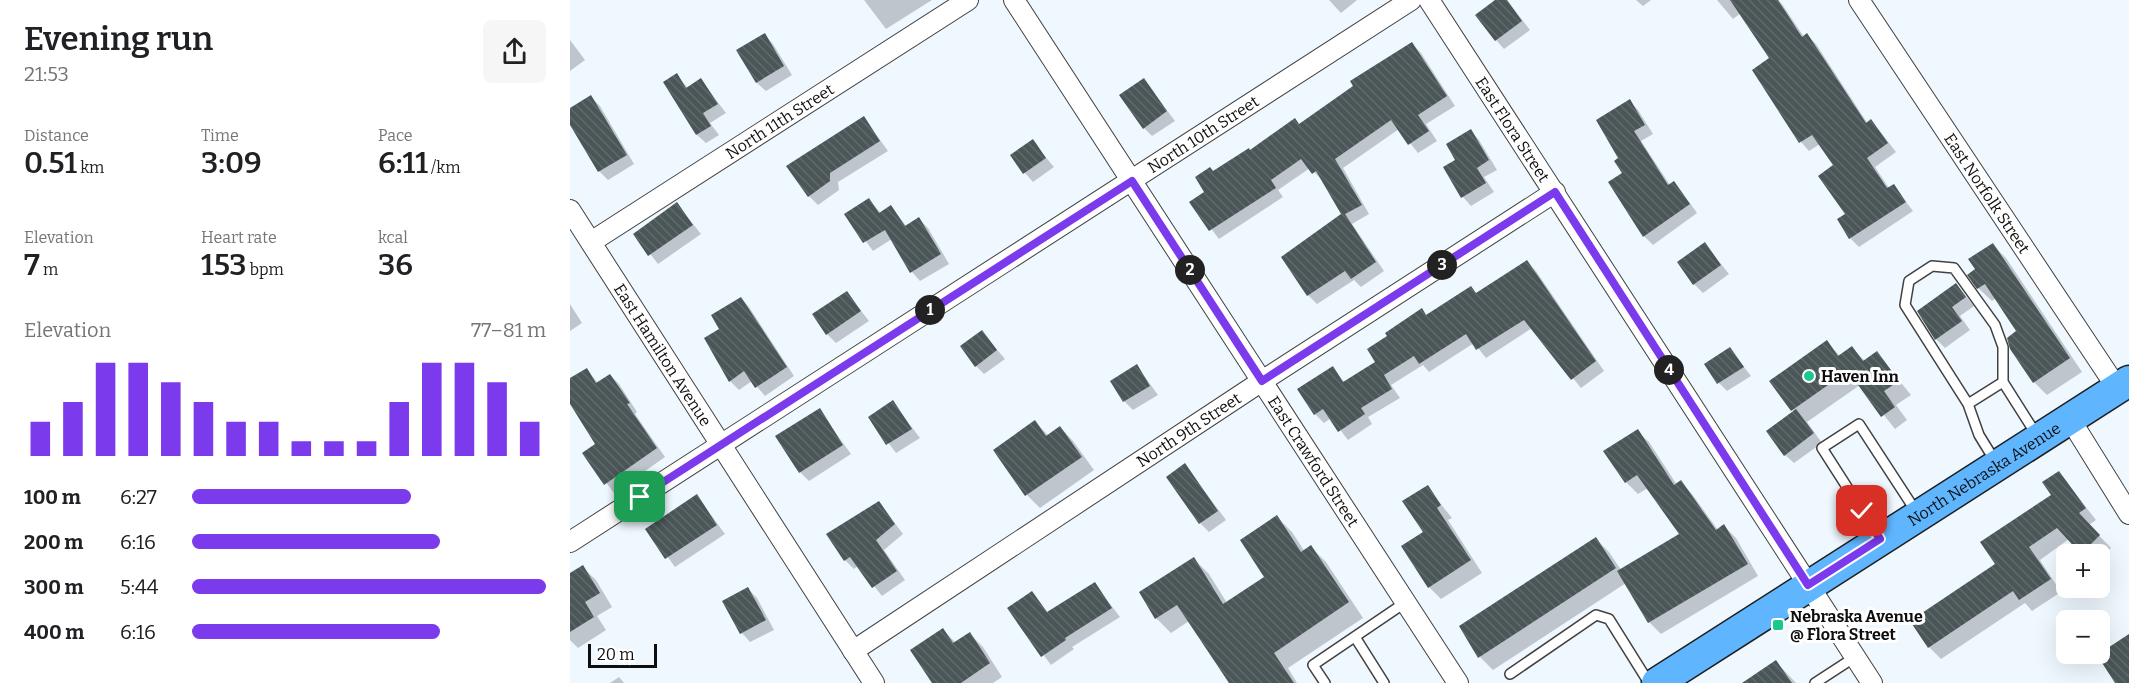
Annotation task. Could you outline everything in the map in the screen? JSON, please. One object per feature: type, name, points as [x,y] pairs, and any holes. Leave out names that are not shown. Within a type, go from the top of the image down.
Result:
[{"type":"main road","name":"North Nebraska Avenue","points":[[1657,683],[2123,384]]},
{"type":"street","name":"North 11th Street","points":[[591,242],[968,0]]},
{"type":"street","name":"East Crawford Street","points":[[1014,0],[1458,683]]},
{"type":"street","name":"North 10th Street","points":[[570,542],[1411,0]]},
{"type":"street","name":"East Flora Street","points":[[1429,0],[1872,683]]},
{"type":"street","name":"East Norfolk Street","points":[[1859,0],[2123,384]]},
{"type":"street","name":"North 9th Street","points":[[853,651],[1262,381],[1555,192]]},
{"type":"street","name":"East Hamilton Avenue","points":[[570,210],[874,683]]},
{"type":"street","points":[[2070,419],[2129,514]]},
{"type":"lane","points":[[1997,464],[1978,435],[1968,404],[1905,305],[1909,281],[1932,266],[1954,268],[1995,325],[2003,347],[2003,382],[2039,439]]},
{"type":"lane","points":[[1968,404],[2003,382]]},
{"type":"lane","points":[[1880,539],[1822,448],[1859,424],[1919,515]]},
{"type":"lane","points":[[1325,683],[1313,665],[1406,602]]},
{"type":"lane","points":[[1510,674],[1596,615],[1609,619],[1649,683]]},
{"type":"lane","points":[[1354,637],[1384,683]]},
{"type":"lane","points":[[1815,683],[1855,657]]},
{"type":"building","points":[[1495,0],[1507,0],[1522,21],[1495,41],[1475,15]]},
{"type":"building","points":[[1730,0],[1778,0],[1802,37],[1807,33],[1866,123],[1871,119],[1888,143],[1867,158],[1887,188],[1894,184],[1906,202],[1849,239],[1837,219],[1845,214],[1818,176],[1833,165],[1812,135],[1799,143],[1752,70],[1769,58]]},
{"type":"building","points":[[765,33],[784,66],[756,83],[736,50]]},
{"type":"building","points":[[1412,42],[1447,96],[1418,115],[1429,131],[1408,145],[1391,120],[1335,159],[1362,205],[1345,214],[1376,262],[1351,279],[1345,271],[1307,296],[1281,257],[1341,214],[1316,171],[1312,174],[1301,159],[1271,180],[1276,188],[1209,231],[1189,202],[1204,192],[1195,177],[1210,167],[1213,171],[1249,148],[1250,150],[1295,118],[1299,124],[1353,86],[1350,81]]},
{"type":"building","points":[[677,73],[686,88],[701,78],[718,104],[703,113],[711,126],[696,135],[663,82]]},
{"type":"building","points":[[1144,78],[1167,111],[1143,129],[1119,95]]},
{"type":"building","points":[[591,95],[627,155],[598,172],[570,125],[570,108]]},
{"type":"building","points":[[1630,99],[1645,125],[1634,131],[1668,185],[1674,181],[1690,204],[1643,237],[1608,182],[1622,173],[1614,161],[1618,158],[1596,120]]},
{"type":"building","points":[[864,116],[880,141],[830,173],[830,181],[808,197],[786,166]]},
{"type":"building","points":[[1471,129],[1489,160],[1477,168],[1486,183],[1461,198],[1443,167],[1455,160],[1446,144]]},
{"type":"building","points":[[1033,139],[1046,158],[1023,174],[1010,155]]},
{"type":"building","points":[[869,198],[879,213],[891,205],[905,226],[919,217],[941,254],[910,273],[885,230],[863,243],[844,214]]},
{"type":"building","points":[[677,202],[693,225],[648,256],[633,234]]},
{"type":"building","points":[[1705,242],[1721,265],[1693,285],[1677,262]]},
{"type":"building","points":[[1993,243],[2070,358],[2033,383],[2010,349],[2007,338],[2016,331],[1985,284],[1977,289],[1967,275],[1975,269],[1968,259]]},
{"type":"building","points":[[1527,260],[1596,361],[1571,380],[1524,320],[1476,350],[1466,334],[1419,364],[1414,356],[1384,375],[1392,389],[1361,408],[1365,414],[1338,432],[1323,409],[1314,415],[1297,389],[1333,366],[1343,382],[1375,362],[1367,349],[1387,336],[1385,333],[1422,308],[1426,315],[1471,286],[1476,293]]},
{"type":"building","points":[[1956,283],[1966,297],[1952,307],[1962,321],[1935,340],[1917,311]]},
{"type":"building","points":[[847,291],[861,311],[826,335],[812,314]]},
{"type":"building","points":[[741,297],[787,367],[755,388],[744,371],[729,382],[704,338],[719,329],[711,315]]},
{"type":"building","points":[[982,330],[997,350],[975,367],[960,346]]},
{"type":"building","name":"Haven Inn","points":[[1827,340],[1838,356],[1852,346],[1863,361],[1877,351],[1899,381],[1884,391],[1895,407],[1881,417],[1848,371],[1791,411],[1769,381]]},
{"type":"building","points":[[1730,347],[1744,367],[1717,384],[1704,364]]},
{"type":"building","points":[[1137,364],[1150,386],[1123,402],[1110,381]]},
{"type":"building","points":[[587,368],[596,383],[610,374],[657,448],[604,485],[582,453],[595,444],[570,404],[570,378]]},
{"type":"building","points":[[893,400],[912,429],[886,445],[868,417]]},
{"type":"building","points":[[820,408],[843,445],[799,473],[775,436]]},
{"type":"building","points":[[1796,409],[1814,433],[1784,456],[1766,431]]},
{"type":"building","points":[[1035,420],[1046,436],[1060,426],[1082,457],[1025,496],[993,450]]},
{"type":"building","points":[[1638,429],[1674,485],[1681,480],[1716,530],[1724,524],[1748,564],[1648,623],[1617,571],[1679,534],[1637,475],[1625,483],[1603,451]]},
{"type":"building","points":[[1185,463],[1218,511],[1199,524],[1166,477]]},
{"type":"building","points":[[2059,471],[2086,508],[2079,513],[2100,535],[2091,544],[2072,544],[2057,528],[2029,547],[2051,579],[2019,600],[2013,591],[1928,648],[1910,621],[1995,564],[1980,542],[2051,495],[2042,482]]},
{"type":"building","points":[[1428,485],[1441,505],[1437,508],[1471,560],[1428,588],[1401,546],[1423,532],[1402,501]]},
{"type":"building","points":[[697,494],[717,525],[665,559],[645,529]]},
{"type":"building","points":[[879,501],[895,524],[876,540],[897,571],[872,588],[850,557],[844,561],[826,534]]},
{"type":"building","points":[[1277,515],[1301,552],[1311,545],[1349,602],[1274,653],[1294,683],[1229,683],[1177,605],[1155,619],[1139,592],[1194,557],[1223,604],[1264,577],[1240,540]]},
{"type":"building","points":[[1596,537],[1616,568],[1478,658],[1459,626]]},
{"type":"building","points":[[583,565],[600,593],[585,602],[594,617],[570,632],[570,573]]},
{"type":"building","points":[[1095,582],[1112,608],[1065,638],[1066,640],[1041,657],[1007,608],[1032,591],[1047,612]]},
{"type":"building","points":[[748,587],[766,620],[740,634],[722,601]]},
{"type":"building","points":[[943,628],[953,643],[970,632],[990,663],[961,683],[932,683],[910,650]]},
{"type":"building","points":[[2129,634],[2129,683],[2115,683],[2103,664],[2110,664],[2110,646]]},
{"type":"building","points":[[1776,660],[1792,683],[1742,683]]},
{"type":"place","name":"Haven Inn","points":[[1809,376]]},
{"type":"place","name":"Nebraska Avenue @ Flora Street","points":[[1778,625]]},
{"type":"route","points":[[640,497],[1132,181],[1262,381],[1555,192],[1808,585],[1880,539],[1862,511]]}]
